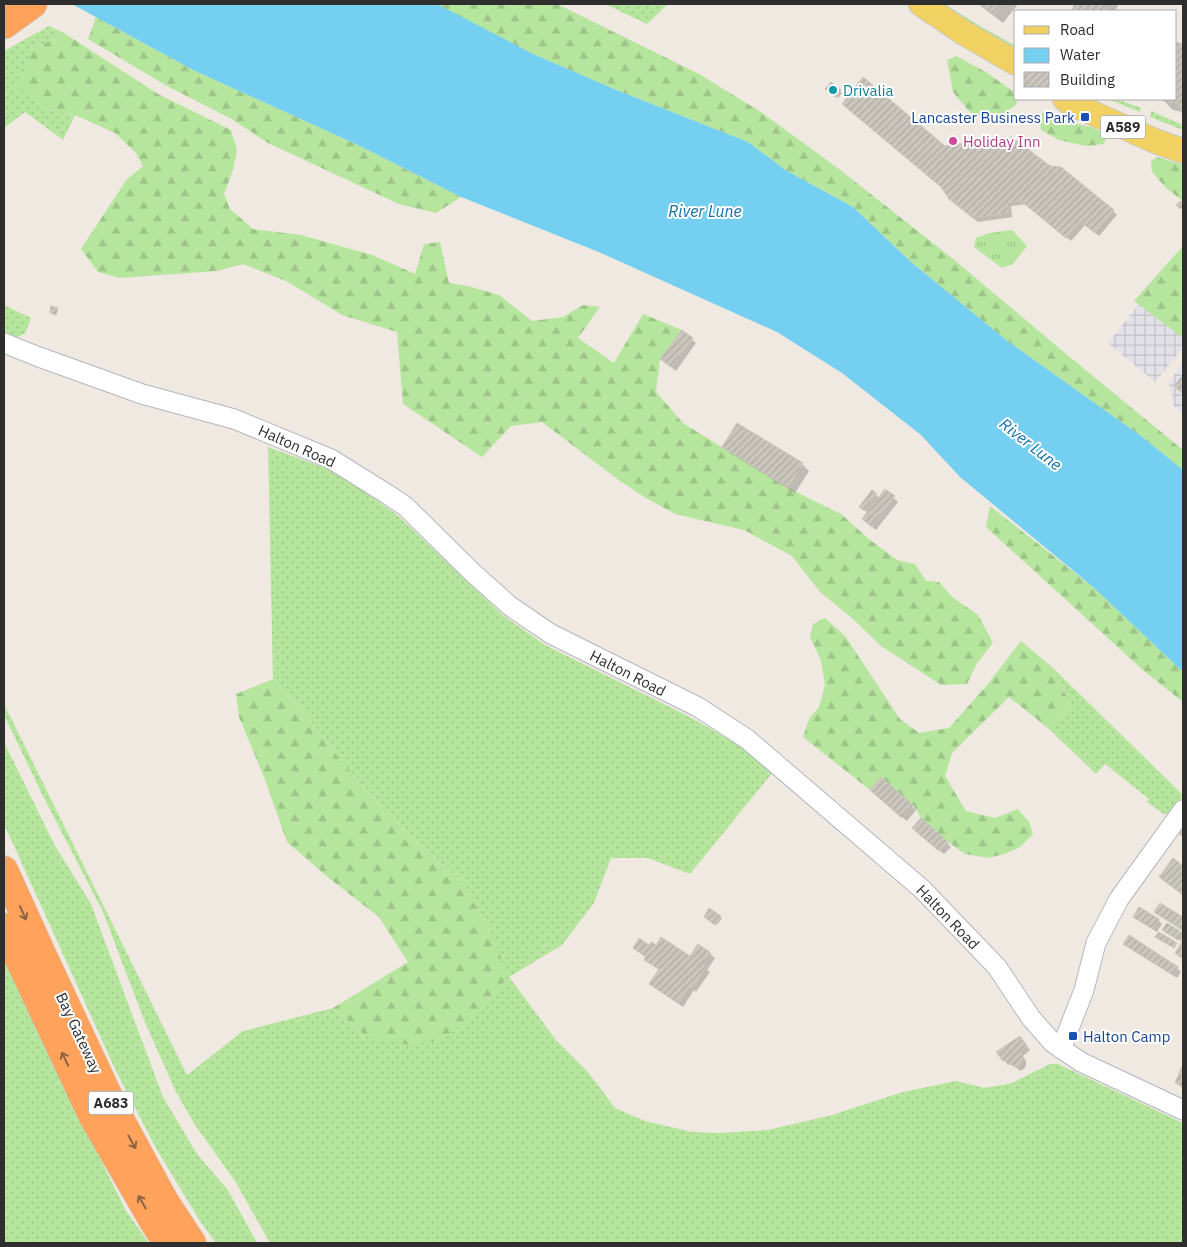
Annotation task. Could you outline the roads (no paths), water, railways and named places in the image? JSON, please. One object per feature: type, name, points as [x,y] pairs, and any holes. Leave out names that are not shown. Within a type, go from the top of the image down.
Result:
[{"type":"highway","points":[[4,20],[31,4]]},
{"type":"highway","points":[[4,25],[31,4]]},
{"type":"highway","name":"Bay Gateway","points":[[4,870],[114,1110],[165,1202],[192,1243]]},
{"type":"highway","name":"Bay Gateway","points":[[4,927],[93,1118],[153,1221],[168,1243]]},
{"type":"main road","points":[[921,4],[964,33],[1014,63]]},
{"type":"main road","name":"A589","points":[[1066,100],[1155,141],[1183,151]]},
{"type":"main road","name":"A589","points":[[1100,100],[1183,136]]},
{"type":"street","name":"Halton Road","points":[[4,343],[142,394],[234,419],[330,459],[387,494],[405,506],[473,573],[510,606],[551,634],[698,708],[747,739],[922,889],[997,967],[1031,1018],[1053,1043],[1081,1062],[1183,1110]]},
{"type":"street","points":[[1062,1049],[1084,990],[1096,943],[1119,899],[1183,810]]},
{"type":"water","name":"River Lune","points":[[72,4],[434,4],[531,53],[614,89],[748,142],[787,171],[853,207],[911,262],[1006,340],[1141,436],[1183,470],[1183,672],[1093,587],[960,477],[921,435],[842,373],[777,332],[601,253],[461,197],[360,146],[193,70]]},
{"type":"place","name":"Drivalia","points":[[833,90]]},
{"type":"place","name":"Lancaster Business Park","points":[[1085,117]]},
{"type":"place","name":"Holiday Inn","points":[[953,141]]},
{"type":"place","name":"Halton Camp","points":[[1073,1036]]}]
